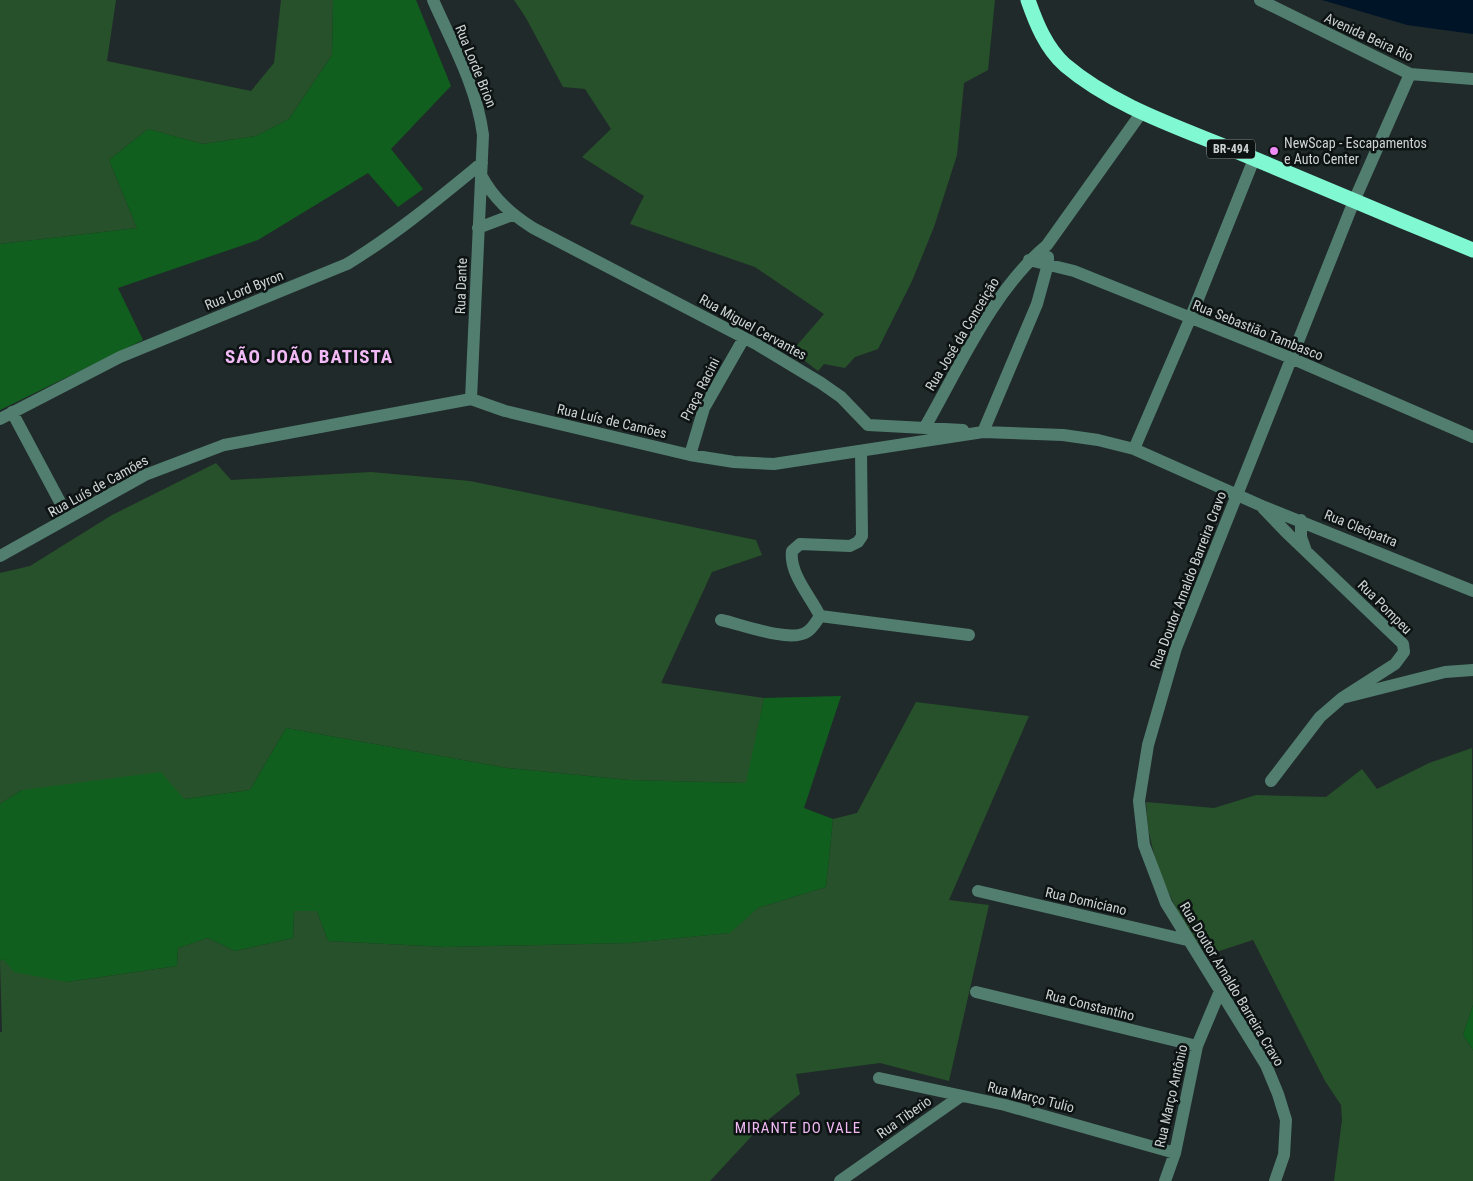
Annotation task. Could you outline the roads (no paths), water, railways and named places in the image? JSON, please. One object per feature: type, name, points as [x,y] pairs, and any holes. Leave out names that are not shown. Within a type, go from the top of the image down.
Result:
[{"type":"highway","name":"BR-494","points":[[1028,0],[1036,23],[1048,45],[1064,64],[1085,80],[1142,112],[1473,250]]},
{"type":"street","name":"Rua Lorde Brion","points":[[433,0],[477,106],[483,134],[481,169]]},
{"type":"street","name":"Avenida Beira Rio","points":[[1260,0],[1410,74],[1473,79]]},
{"type":"street","name":"Rua Doutor Arnaldo Barreira Cravo","points":[[1275,1181],[1284,1155],[1286,1120],[1278,1094],[1266,1065],[1187,940],[1166,903],[1144,845],[1139,801],[1148,745],[1176,648],[1354,201],[1410,74]]},
{"type":"street","name":"Rua José da Conceição","points":[[925,427],[1005,290],[1029,260],[1047,244],[1142,112]]},
{"type":"street","points":[[1134,449],[1190,319],[1254,159]]},
{"type":"street","name":"Rua Miguel Cervantes","points":[[481,169],[488,187],[512,215],[533,228],[744,338],[822,383],[841,397],[868,425],[983,432]]},
{"type":"street","name":"Rua Dante","points":[[471,399],[481,169]]},
{"type":"street","name":"Rua Lord Byron","points":[[0,419],[120,357],[347,264],[373,248],[481,169]]},
{"type":"street","points":[[478,228],[512,215]]},
{"type":"street","points":[[983,432],[1037,304],[1048,264],[1047,244]]},
{"type":"street","name":"Rua Sebastião Tambasco","points":[[1029,260],[1074,271],[1290,358],[1473,437]]},
{"type":"street","name":"Praça Racini","points":[[690,455],[704,408],[744,338]]},
{"type":"street","name":"Rua Luís de Camões","points":[[0,556],[146,475],[224,445],[471,399],[504,411],[690,455],[734,462],[774,464],[983,432],[1063,435],[1134,449],[1237,494]]},
{"type":"street","points":[[12,412],[68,517]]},
{"type":"street","points":[[820,616],[794,569],[791,560],[792,551],[800,544],[850,546],[858,542],[862,536],[862,451]]},
{"type":"street","name":"Rua Cleópatra","points":[[1237,494],[1262,506],[1301,520],[1473,591]]},
{"type":"street","name":"Rua Pompeu","points":[[1262,506],[1306,552],[1403,644],[1404,652],[1395,664],[1342,698],[1320,717],[1271,781]]},
{"type":"street","points":[[1301,520],[1302,537],[1306,552]]},
{"type":"street","points":[[720,620],[791,636],[805,633],[814,626],[820,616]]},
{"type":"street","points":[[820,616],[969,635]]},
{"type":"street","name":"Rua Pompeu","points":[[1342,698],[1444,672],[1473,670]]},
{"type":"street","name":"Rua Domiciano","points":[[978,892],[1187,940]]},
{"type":"street","name":"Rua Março Antônio","points":[[1165,1181],[1174,1153],[1197,1046],[1220,991]]},
{"type":"street","name":"Rua Constantino","points":[[976,992],[1197,1046]]},
{"type":"street","name":"Rua Março Tulio","points":[[879,1078],[1050,1117],[1174,1153]]},
{"type":"street","name":"Rua Tiberio","points":[[840,1181],[961,1096]]},
{"type":"water","points":[[1322,0],[1473,0],[1473,34],[1407,25]]},
{"type":"place","name":"NewScap - Escapamentos e Auto Center","points":[[1274,151]]},
{"type":"district","name":"SÃO JOÃO BATISTA","points":[[309,356]]},
{"type":"district","name":"MIRANTE DO VALE","points":[[798,1128]]}]
